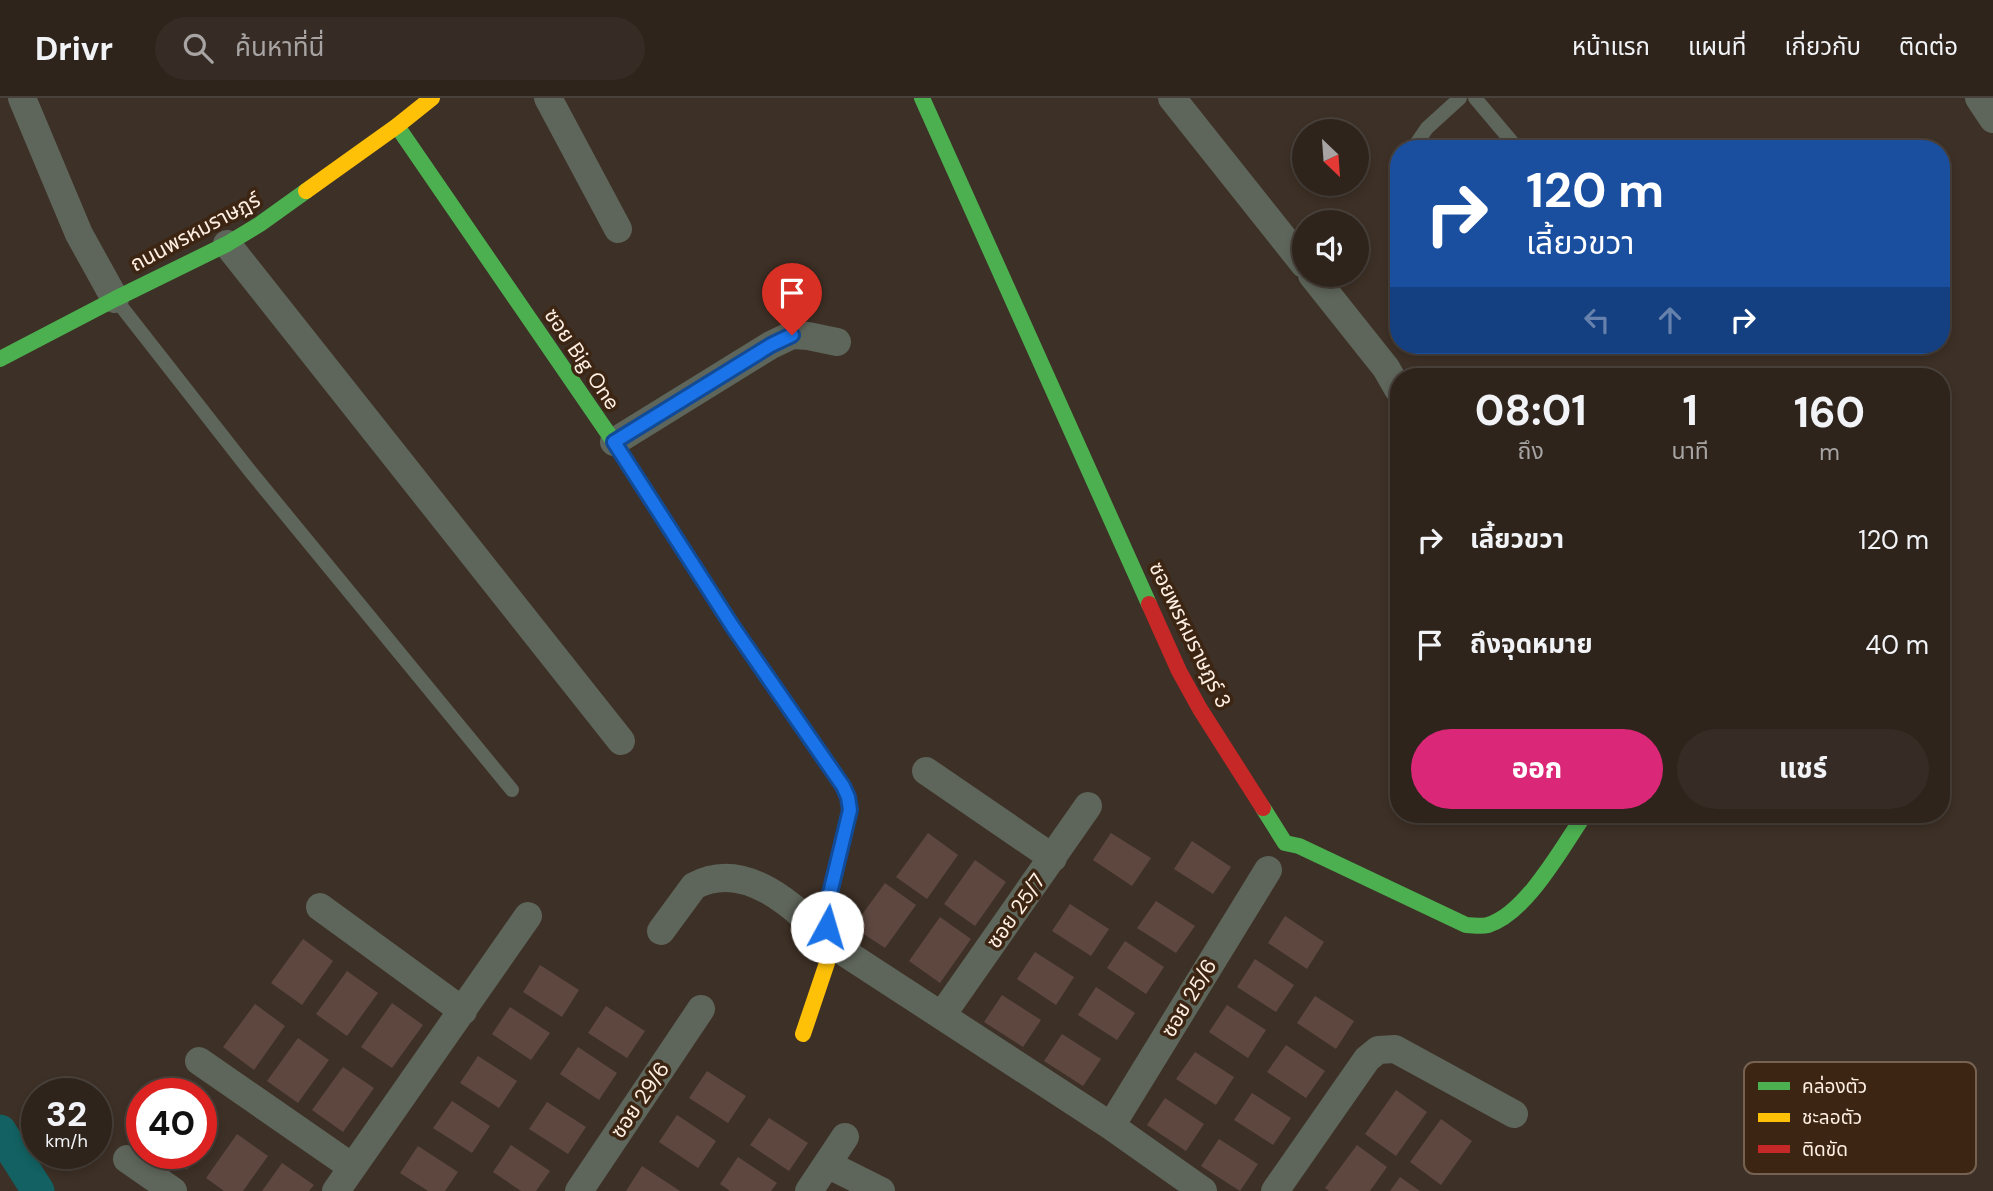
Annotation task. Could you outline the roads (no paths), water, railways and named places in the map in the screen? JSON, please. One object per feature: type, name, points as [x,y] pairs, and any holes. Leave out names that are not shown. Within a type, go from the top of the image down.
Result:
[{"type":"street","points":[[22,98],[79,234],[115,299]]},
{"type":"street","name":"ถนนพรหมราษฎร์","points":[[0,359],[260,224],[432,98]]},
{"type":"street","points":[[548,98],[618,229]]},
{"type":"street","name":"ซอยพรหมราษฎร์ 3","points":[[922,98],[1180,671],[1200,709],[1285,843],[1299,846],[1466,925],[1488,925],[1509,914],[1530,895],[1579,823]]},
{"type":"street","points":[[1172,98],[1292,249]]},
{"type":"street","points":[[1979,98],[1993,119]]},
{"type":"street","name":"ซอย Big One","points":[[397,126],[614,442],[733,627],[843,786],[850,810],[825,914],[834,944]]},
{"type":"street","points":[[226,244],[621,741]]},
{"type":"street","points":[[1322,287],[1390,375]]},
{"type":"street","points":[[614,442],[771,345],[792,335],[837,342]]},
{"type":"street","points":[[926,771],[1053,858]]},
{"type":"street","name":"ซอย 25/7","points":[[942,1016],[1088,806]]},
{"type":"street","name":"ซอย 25/6","points":[[1111,1126],[1268,870]]},
{"type":"street","points":[[661,931],[694,886],[711,879],[728,878],[763,887],[803,915],[834,944],[1111,1126],[1203,1191]]},
{"type":"street","points":[[320,907],[463,1011]]},
{"type":"street","points":[[336,1191],[528,916]]},
{"type":"street","points":[[803,1034],[834,944]]},
{"type":"street","name":"ซอย 29/6","points":[[579,1191],[701,1009]]},
{"type":"street","points":[[1278,1190],[1367,1059],[1378,1050],[1395,1049],[1514,1114]]},
{"type":"street","points":[[199,1061],[352,1167]]},
{"type":"street","points":[[809,1191],[845,1137]]},
{"type":"street","points":[[827,1164],[881,1191]]},
{"type":"street","points":[[141,1169],[173,1191]]},
{"type":"lane","points":[[1419,140],[1427,128],[1460,98]]},
{"type":"lane","points":[[1475,98],[1510,140]]},
{"type":"lane","points":[[115,299],[250,471],[512,790]]},
{"type":"waterway","points":[[0,1131],[38,1191]]}]
